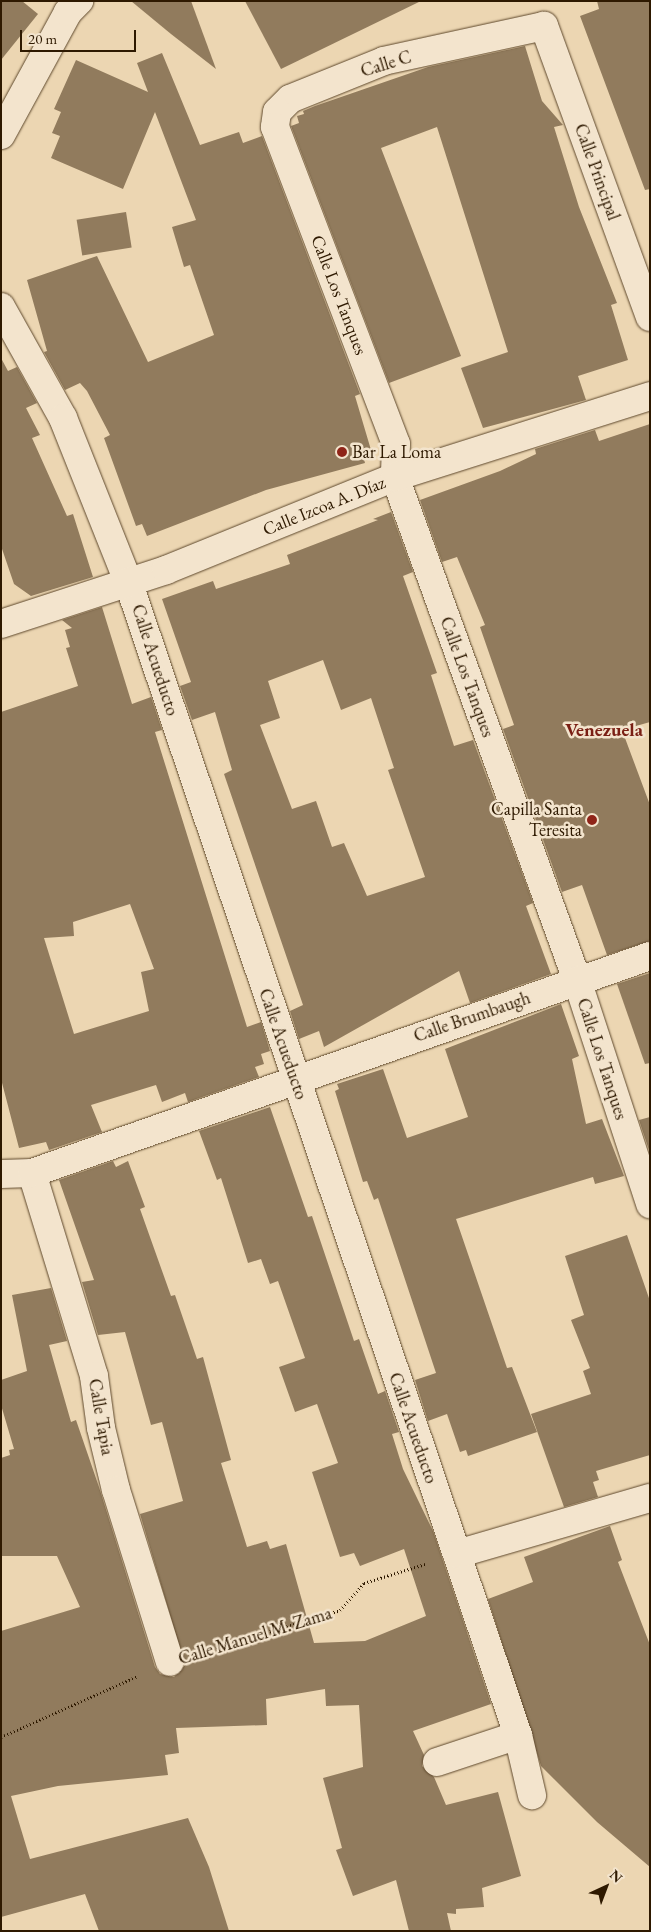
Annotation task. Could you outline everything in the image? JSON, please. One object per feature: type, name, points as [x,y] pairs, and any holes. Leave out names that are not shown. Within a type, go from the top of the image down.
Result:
[{"type":"street","points":[[1,135],[68,12],[79,1]]},
{"type":"street","name":"Calle C","points":[[284,152],[275,127],[277,112],[290,99],[384,62],[544,26]]},
{"type":"street","name":"Calle Principal","points":[[544,26],[650,318]]},
{"type":"street","name":"Calle Los Tanques","points":[[284,152],[396,444],[395,477],[577,980],[650,1204]]},
{"type":"street","name":"Calle Acueducto","points":[[1,307],[63,418],[128,581],[294,1079],[518,1735],[532,1795]]},
{"type":"street","name":"Calle Izcoa A. Díaz","points":[[1,624],[166,570],[395,477],[650,396]]},
{"type":"street","name":"Calle Brumbaugh","points":[[1,1174],[32,1172],[650,956]]},
{"type":"street","name":"Calle Tapia","points":[[32,1172],[94,1376],[101,1428],[116,1490],[170,1662]]},
{"type":"street","points":[[457,1554],[650,1498]]},
{"type":"street","points":[[437,1762],[518,1735]]},
{"type":"path","name":"Calle Manuel M. Zama","points":[[1,1737],[170,1662],[340,1610],[364,1583],[457,1554]]},
{"type":"building","points":[[1,1],[22,1],[38,14],[1,60]]},
{"type":"building","points":[[131,1],[191,1],[216,69],[171,34]]},
{"type":"building","points":[[245,1],[421,1],[281,69]]},
{"type":"building","points":[[597,1],[650,1],[650,189],[645,190],[580,16],[599,9]]},
{"type":"building","points":[[525,46],[542,101],[563,125],[554,127],[579,207],[617,303],[611,305],[628,360],[578,376],[586,400],[483,428],[461,368],[508,352],[437,127],[381,148],[461,356],[389,383],[291,126],[299,123],[297,116],[304,114],[303,111],[428,67]]},
{"type":"building","points":[[162,53],[200,145],[239,132],[243,143],[262,136],[360,394],[355,396],[371,450],[362,452],[365,463],[266,490],[147,536],[142,524],[136,526],[104,438],[110,435],[87,391],[80,383],[65,390],[44,352],[47,351],[27,280],[97,256],[148,362],[214,335],[190,265],[184,267],[172,227],[196,220],[155,112],[123,189],[51,158],[60,136],[52,133],[61,112],[54,109],[76,60],[148,92],[137,63]]},
{"type":"building","points":[[126,212],[132,248],[82,255],[77,220]]},
{"type":"building","points":[[1,358],[8,371],[17,367],[37,403],[26,408],[40,435],[32,438],[67,516],[73,514],[93,577],[31,596],[14,584],[1,546]]},
{"type":"building","points":[[650,424],[650,722],[622,730],[650,805],[650,941],[607,955],[582,885],[562,892],[503,729],[514,725],[480,627],[485,625],[457,557],[442,562],[420,500],[500,471],[536,454],[535,449],[595,430],[599,441]]},
{"type":"building","points":[[391,512],[413,572],[403,576],[437,673],[431,675],[454,746],[473,740],[533,903],[526,906],[551,974],[470,1003],[459,971],[324,1047],[319,1031],[299,1039],[290,1011],[303,1005],[224,774],[232,770],[215,712],[192,720],[180,686],[191,682],[162,599],[213,581],[216,589],[290,564],[287,555],[378,520],[373,519]],"holes":[[[323,660],[341,710],[371,698],[394,768],[388,770],[425,877],[367,896],[344,843],[332,847],[316,801],[292,809],[260,725],[280,718],[268,681]]]},
{"type":"building","points":[[102,607],[132,704],[151,697],[162,730],[155,732],[247,1027],[261,1022],[270,1051],[261,1054],[264,1064],[255,1067],[259,1077],[188,1102],[185,1093],[162,1102],[156,1085],[91,1105],[102,1132],[49,1150],[46,1142],[19,1148],[1,1079],[1,712],[78,686],[66,648],[70,647],[65,630],[72,628],[62,620]],"holes":[[[130,904],[154,969],[141,972],[149,1011],[74,1034],[44,938],[74,936],[73,922]]]},
{"type":"building","points":[[650,973],[650,1063],[645,1064],[617,984]]},
{"type":"building","points":[[561,1004],[579,1056],[572,1059],[586,1124],[602,1119],[624,1176],[595,1184],[593,1177],[456,1219],[507,1368],[512,1367],[537,1432],[468,1456],[466,1450],[460,1452],[447,1414],[428,1421],[415,1380],[436,1373],[378,1198],[374,1200],[367,1181],[363,1182],[335,1091],[339,1089],[337,1084],[383,1069],[407,1138],[468,1117],[445,1049]]},
{"type":"building","points":[[270,1107],[308,1217],[312,1216],[354,1341],[359,1339],[378,1394],[385,1391],[399,1432],[392,1434],[403,1469],[433,1531],[491,1704],[413,1731],[424,1755],[422,1766],[434,1777],[446,1805],[498,1792],[521,1876],[482,1888],[484,1907],[456,1909],[456,1914],[447,1913],[451,1931],[409,1931],[396,1880],[353,1896],[336,1850],[342,1848],[323,1778],[363,1767],[359,1705],[326,1706],[325,1689],[266,1699],[267,1725],[176,1728],[179,1753],[165,1755],[168,1775],[58,1786],[11,1796],[30,1859],[188,1818],[209,1867],[229,1931],[99,1931],[85,1894],[1,1917],[1,1631],[80,1607],[57,1556],[1,1556],[1,1458],[10,1455],[9,1450],[14,1449],[1,1405],[1,1380],[27,1371],[12,1295],[51,1288],[67,1341],[49,1345],[71,1422],[76,1420],[99,1487],[155,1667],[160,1674],[174,1677],[185,1665],[140,1514],[183,1501],[162,1422],[151,1425],[125,1332],[98,1335],[82,1282],[94,1280],[59,1180],[113,1161],[116,1167],[128,1161],[145,1207],[140,1209],[171,1296],[175,1295],[197,1359],[203,1357],[231,1460],[221,1463],[247,1547],[267,1541],[270,1549],[286,1544],[314,1643],[365,1641],[426,1616],[404,1549],[360,1566],[354,1553],[340,1557],[312,1472],[338,1463],[317,1404],[295,1412],[279,1367],[305,1358],[278,1281],[270,1284],[261,1259],[248,1263],[221,1178],[217,1180],[199,1131]]},
{"type":"building","points":[[650,1117],[650,1153],[639,1120]]},
{"type":"building","points":[[627,1235],[650,1301],[650,1455],[596,1471],[599,1480],[593,1482],[598,1497],[564,1507],[531,1414],[591,1394],[583,1371],[590,1368],[571,1320],[584,1315],[565,1256]]},
{"type":"building","points":[[610,1526],[622,1560],[618,1562],[650,1645],[650,1867],[597,1822],[541,1766],[488,1599],[533,1582],[524,1557]]},
{"type":"place","name":"Bar La Loma","points":[[342,452]]},
{"type":"place","name":"Capilla Santa Teresita","points":[[592,820]]},
{"type":"district","name":"Venezuela","points":[[604,730]]}]
